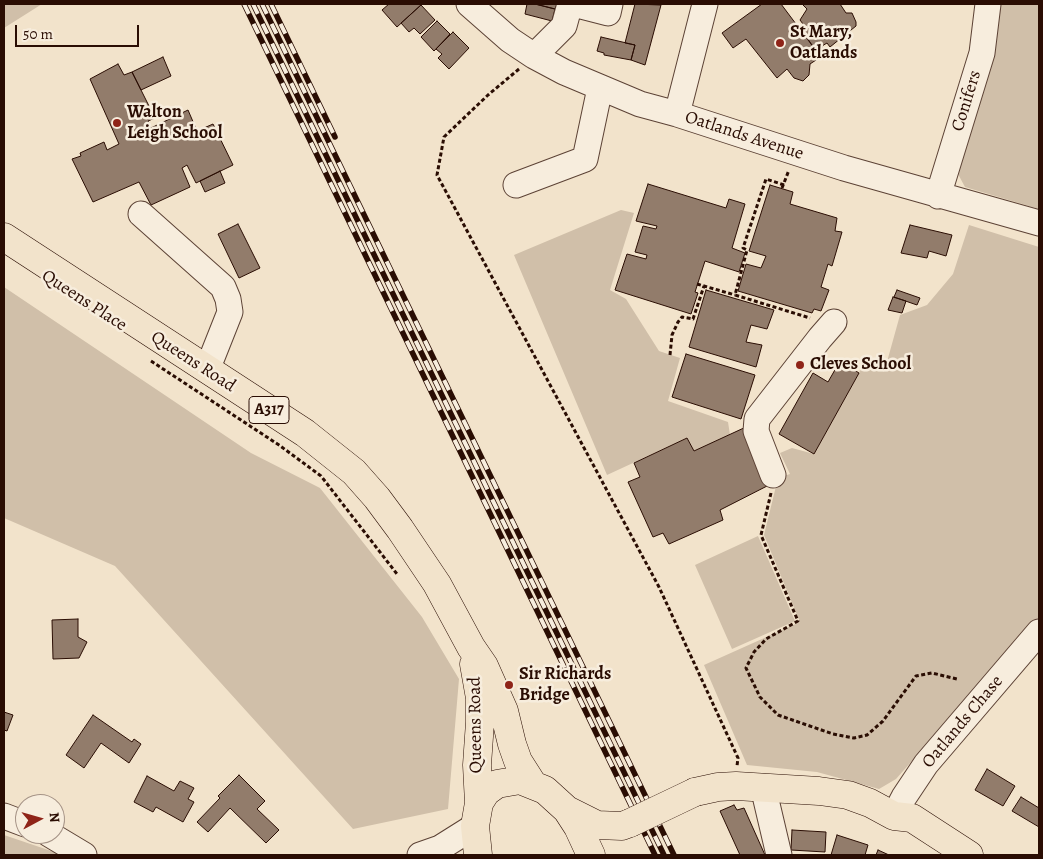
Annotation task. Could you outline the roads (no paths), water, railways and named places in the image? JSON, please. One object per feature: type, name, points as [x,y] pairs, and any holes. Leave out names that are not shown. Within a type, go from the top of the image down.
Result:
[{"type":"main road","name":"Queens Road","points":[[4,238],[304,433],[354,472],[377,498],[400,529],[437,584],[471,647],[484,666],[498,693],[518,761],[532,783]]},
{"type":"main road","name":"Queens Road","points":[[471,647],[480,698],[477,765],[478,855]]},
{"type":"main road","points":[[477,815],[486,792],[497,784],[520,780],[532,783],[545,790],[567,810],[578,827],[591,855]]},
{"type":"main road","points":[[603,855],[626,825],[695,792],[718,787],[736,786],[819,791],[848,795],[870,803],[894,816],[912,818],[969,855]]},
{"type":"main road","points":[[567,810],[597,825],[626,825]]},
{"type":"main road","points":[[894,816],[900,832],[934,855]]},
{"type":"street","name":"Oatlands Avenue","points":[[469,4],[510,40],[534,56],[564,72],[640,104],[803,156],[938,196],[1039,223]]},
{"type":"street","points":[[534,56],[564,26],[572,4],[608,13],[610,4]]},
{"type":"street","points":[[676,114],[705,4]]},
{"type":"street","name":"Conifers","points":[[938,196],[982,52],[988,4]]},
{"type":"street","points":[[516,185],[585,159],[600,88]]},
{"type":"street","points":[[141,214],[223,287],[228,299],[230,312],[207,370]]},
{"type":"street","points":[[773,476],[756,431],[758,419],[833,324]]},
{"type":"street","name":"Oatlands Chase","points":[[894,816],[926,764],[1039,632]]},
{"type":"street","points":[[763,787],[779,855]]},
{"type":"street","points":[[426,855],[440,848],[477,815]]},
{"type":"street","points":[[65,844],[84,855]]},
{"type":"railway","points":[[244,4],[655,855]]},
{"type":"railway","points":[[253,4],[664,855]]},
{"type":"railway","points":[[262,4],[674,855]]},
{"type":"railway","points":[[271,4],[335,137]]},
{"type":"place","name":"St Mary, Oatlands","points":[[780,43]]},
{"type":"place","name":"Walton Leigh School","points":[[117,123]]},
{"type":"place","name":"Cleves School","points":[[800,365]]},
{"type":"place","name":"Sir Richards Bridge","points":[[509,685]]}]
